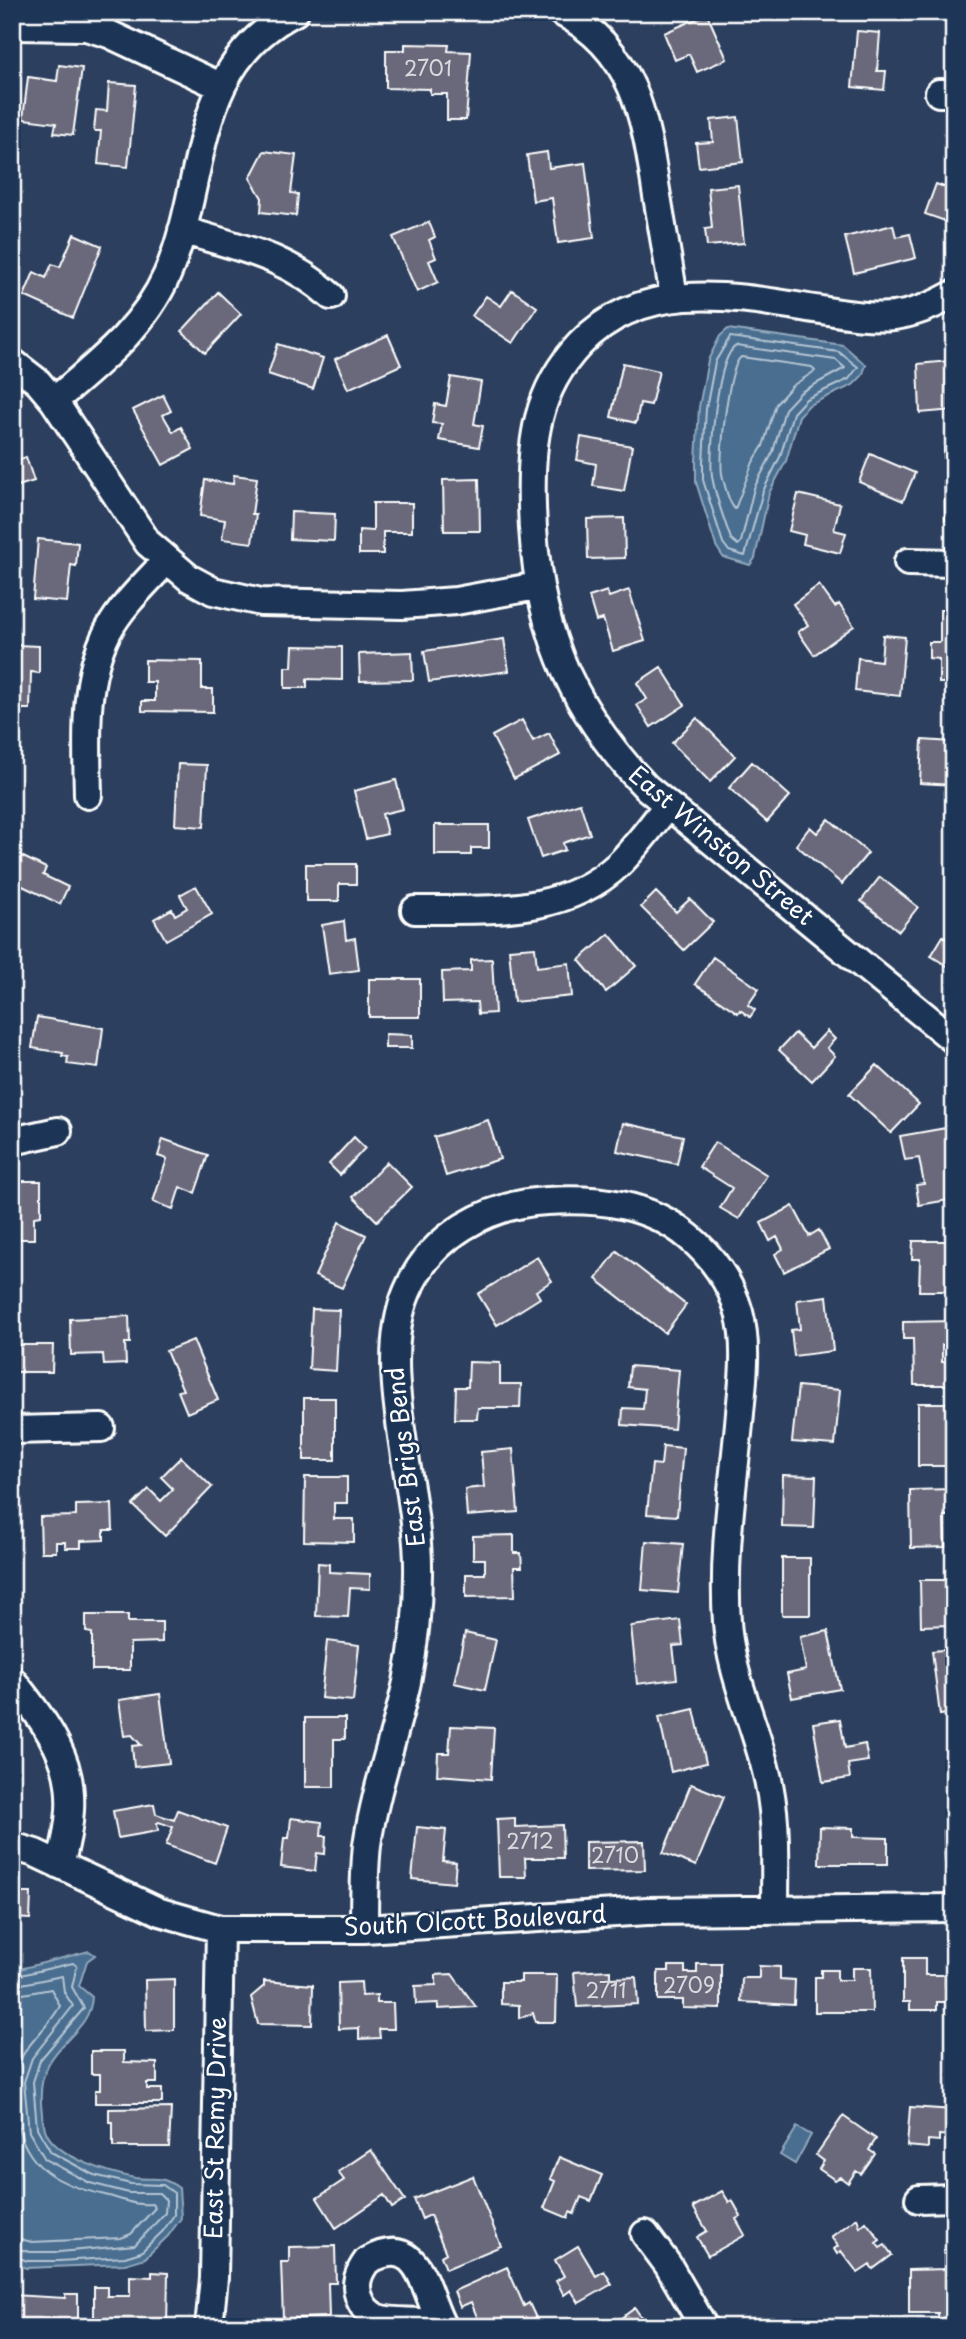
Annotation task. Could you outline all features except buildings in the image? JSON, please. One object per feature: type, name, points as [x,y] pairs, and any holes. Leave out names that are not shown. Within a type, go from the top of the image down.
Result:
[{"type":"street","points":[[54,401],[106,356],[142,317],[166,277],[183,230],[205,126],[220,86],[253,42],[295,12]]},
{"type":"street","points":[[561,12],[584,27],[608,49],[634,90],[645,120],[674,297]]},
{"type":"street","points":[[12,26],[74,26],[109,34],[220,86]]},
{"type":"street","points":[[183,230],[279,260],[305,273],[331,296]]},
{"type":"street","name":"East Winston Street","points":[[954,294],[917,311],[871,317],[736,297],[674,297],[642,304],[603,324],[569,356],[548,389],[538,414],[531,458],[533,548],[537,586],[551,637],[583,707],[624,765],[667,806],[954,1040]]},
{"type":"street","points":[[12,362],[38,382],[54,401],[148,543],[166,561],[213,591],[261,602],[426,604],[537,586]]},
{"type":"street","points":[[88,795],[89,695],[99,651],[119,614],[166,561]]},
{"type":"street","points":[[908,562],[954,563]]},
{"type":"street","points":[[415,910],[519,908],[561,899],[581,891],[618,864],[667,806]]},
{"type":"street","points":[[12,1141],[58,1131]]},
{"type":"street","name":"East Brigs Bend","points":[[365,1929],[368,1845],[407,1682],[419,1572],[415,1502],[394,1372],[400,1314],[417,1270],[459,1229],[484,1213],[512,1205],[569,1200],[634,1207],[678,1227],[716,1264],[739,1313],[744,1365],[725,1589],[727,1626],[732,1661],[766,1768],[773,1803],[775,1909]]},
{"type":"street","points":[[12,1430],[101,1428]]},
{"type":"street","points":[[12,1680],[46,1723],[66,1763],[71,1805],[60,1866]]},
{"type":"street","name":"South Olcott Boulevard","points":[[12,1846],[160,1912],[220,1928],[365,1929],[647,1911],[954,1908]]},
{"type":"street","name":"East St Remy Drive","points":[[209,2327],[214,2278],[220,1928]]},
{"type":"street","points":[[919,2199],[954,2199]]},
{"type":"street","points":[[645,2234],[668,2265],[704,2327]]},
{"type":"water","points":[[728,329],[843,345],[866,365],[862,376],[853,385],[809,405],[799,416],[786,461],[769,493],[755,558],[750,565],[723,557],[716,546],[696,482],[699,407],[708,360],[720,336]]},
{"type":"water","points":[[89,1951],[95,1955],[87,1961],[79,1986],[92,1997],[89,2011],[83,2023],[47,2067],[42,2083],[41,2103],[45,2130],[53,2143],[86,2163],[135,2178],[162,2179],[179,2188],[181,2218],[168,2236],[145,2258],[125,2264],[26,2268],[12,2262],[12,1971]]},
{"type":"water","points":[[797,2127],[811,2135],[795,2164],[780,2155]]}]
